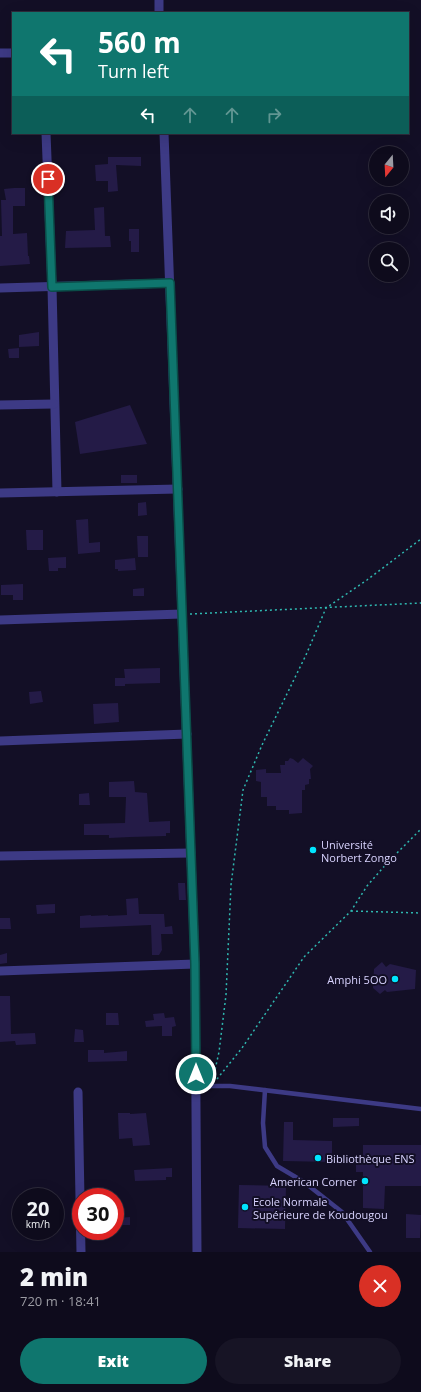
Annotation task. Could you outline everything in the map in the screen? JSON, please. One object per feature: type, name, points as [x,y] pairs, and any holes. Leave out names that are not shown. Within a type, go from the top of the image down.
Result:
[{"type":"street","points":[[159,0],[159,12]]},
{"type":"street","points":[[0,54],[12,53]]},
{"type":"street","points":[[46,134],[52,287],[56,492]]},
{"type":"street","points":[[164,134],[195,964],[197,1252]]},
{"type":"street","points":[[0,288],[170,283]]},
{"type":"street","points":[[0,405],[54,404]]},
{"type":"street","points":[[0,493],[178,489]]},
{"type":"street","points":[[0,620],[182,614]]},
{"type":"street","points":[[0,741],[187,734]]},
{"type":"street","points":[[0,856],[191,853]]},
{"type":"street","points":[[0,971],[195,964]]},
{"type":"street","points":[[78,1092],[81,1252]]},
{"type":"lane","points":[[196,1090],[211,1086],[230,1086],[421,1109]]},
{"type":"lane","points":[[265,1090],[265,1147],[277,1166],[304,1182],[342,1212],[370,1252]]},
{"type":"path","points":[[211,1086],[219,1052],[226,995],[231,885],[243,790],[262,744],[306,655],[326,608],[367,580],[421,539]]},
{"type":"path","points":[[182,614],[421,603]]},
{"type":"path","points":[[211,1086],[242,1048],[304,957],[351,911],[367,886],[388,862],[421,829]]},
{"type":"path","points":[[351,911],[421,913]]},
{"type":"building","points":[[108,157],[141,157],[141,166],[116,165],[118,191],[108,192],[108,181],[96,181],[95,165],[108,164]]},
{"type":"building","points":[[25,188],[25,206],[13,206],[13,234],[27,233],[28,256],[30,264],[0,266],[0,236],[2,236],[1,200],[6,200],[4,189]]},
{"type":"building","points":[[104,207],[105,236],[110,236],[111,247],[65,248],[66,231],[95,230],[94,208]]},
{"type":"building","points":[[129,229],[139,229],[139,252],[131,252]]},
{"type":"building","points":[[39,332],[39,346],[19,347],[19,335]]},
{"type":"building","points":[[19,348],[19,358],[9,358],[8,349]]},
{"type":"building","points":[[130,405],[147,444],[80,454],[75,422]]},
{"type":"building","points":[[121,475],[137,475],[137,483],[121,483]]},
{"type":"building","points":[[146,502],[147,515],[138,516],[138,503]]},
{"type":"building","points":[[88,519],[89,543],[100,542],[100,552],[78,554],[76,520]]},
{"type":"building","points":[[26,530],[43,530],[43,550],[27,550]]},
{"type":"building","points":[[137,536],[148,536],[148,557],[138,557]]},
{"type":"building","points":[[66,557],[66,568],[58,568],[58,571],[49,571],[48,558]]},
{"type":"building","points":[[135,558],[136,570],[118,571],[118,569],[115,569],[115,560]]},
{"type":"building","points":[[23,584],[23,600],[13,600],[13,595],[1,595],[1,585]]},
{"type":"building","points":[[144,588],[144,596],[133,596],[133,589]]},
{"type":"building","points":[[160,668],[160,683],[125,684],[125,686],[115,686],[115,678],[125,678],[124,669]]},
{"type":"building","points":[[41,691],[43,702],[30,704],[29,692]]},
{"type":"building","points":[[118,703],[119,722],[94,724],[93,704]]},
{"type":"building","points":[[290,758],[298,763],[303,758],[313,766],[310,769],[311,779],[309,779],[309,784],[305,785],[305,790],[302,790],[302,813],[289,814],[289,810],[276,810],[276,806],[267,806],[267,797],[261,797],[261,782],[256,781],[256,770],[266,769],[266,773],[281,773],[280,765],[285,765],[285,761],[288,761]]},
{"type":"building","points":[[134,781],[135,792],[147,793],[149,822],[170,821],[170,833],[166,833],[166,836],[109,838],[109,835],[84,835],[84,824],[125,823],[126,797],[109,797],[109,782]]},
{"type":"building","points":[[89,793],[90,805],[79,805],[79,794]]},
{"type":"building","points":[[178,883],[185,883],[186,900],[179,900]]},
{"type":"building","points":[[138,898],[139,914],[164,914],[165,927],[172,926],[173,934],[161,934],[162,950],[159,955],[152,955],[151,925],[80,928],[80,916],[127,915],[126,899]]},
{"type":"building","points":[[55,904],[55,913],[37,914],[36,905]]},
{"type":"building","points":[[0,918],[10,918],[11,929],[0,929]]},
{"type":"building","points":[[7,953],[7,963],[0,964],[0,955]]},
{"type":"building","name":"Amphi 5OO","points":[[382,962],[386,967],[390,964],[416,970],[415,989],[387,992],[385,990],[380,994],[373,988],[374,969]]},
{"type":"building","points":[[0,996],[10,996],[11,1034],[35,1033],[36,1044],[16,1045],[15,1041],[0,1042]]},
{"type":"building","points":[[106,1013],[118,1013],[119,1025],[106,1025]]},
{"type":"building","points":[[164,1013],[165,1018],[174,1017],[176,1026],[172,1027],[172,1036],[162,1036],[162,1026],[146,1027],[145,1021],[154,1020],[153,1014]]},
{"type":"building","points":[[75,1029],[83,1030],[84,1042],[74,1042]]},
{"type":"building","points":[[88,1050],[104,1050],[104,1053],[127,1051],[127,1061],[88,1062]]},
{"type":"building","points":[[118,1113],[146,1113],[150,1145],[133,1146],[132,1138],[119,1139]]},
{"type":"building","points":[[333,1118],[359,1118],[359,1126],[333,1127]]},
{"type":"building","points":[[284,1122],[293,1122],[293,1140],[332,1141],[332,1162],[283,1161]]},
{"type":"building","points":[[363,1145],[421,1145],[421,1186],[385,1186],[384,1209],[363,1208],[363,1172],[356,1172],[356,1160],[363,1160]]},
{"type":"building","points":[[172,1168],[172,1177],[166,1177],[166,1180],[135,1181],[134,1170]]},
{"type":"building","name":"Ecole Normale Supérieure de Koudougou","points":[[239,1185],[286,1186],[285,1229],[238,1228]]},
{"type":"building","points":[[406,1214],[421,1215],[420,1238],[406,1238]]},
{"type":"building","points":[[130,1217],[130,1225],[124,1225],[124,1218]]},
{"type":"place","name":"Université Norbert Zongo","points":[[313,850]]},
{"type":"place","name":"Amphi 5OO","points":[[395,979]]},
{"type":"place","name":"Bibliothèque ENS","points":[[318,1158]]},
{"type":"place","name":"American Corner","points":[[365,1181]]},
{"type":"place","name":"Ecole Normale Supérieure de Koudougou","points":[[245,1207]]},
{"type":"route","points":[[48,179],[52,287],[170,283],[195,964],[196,1074]]}]
